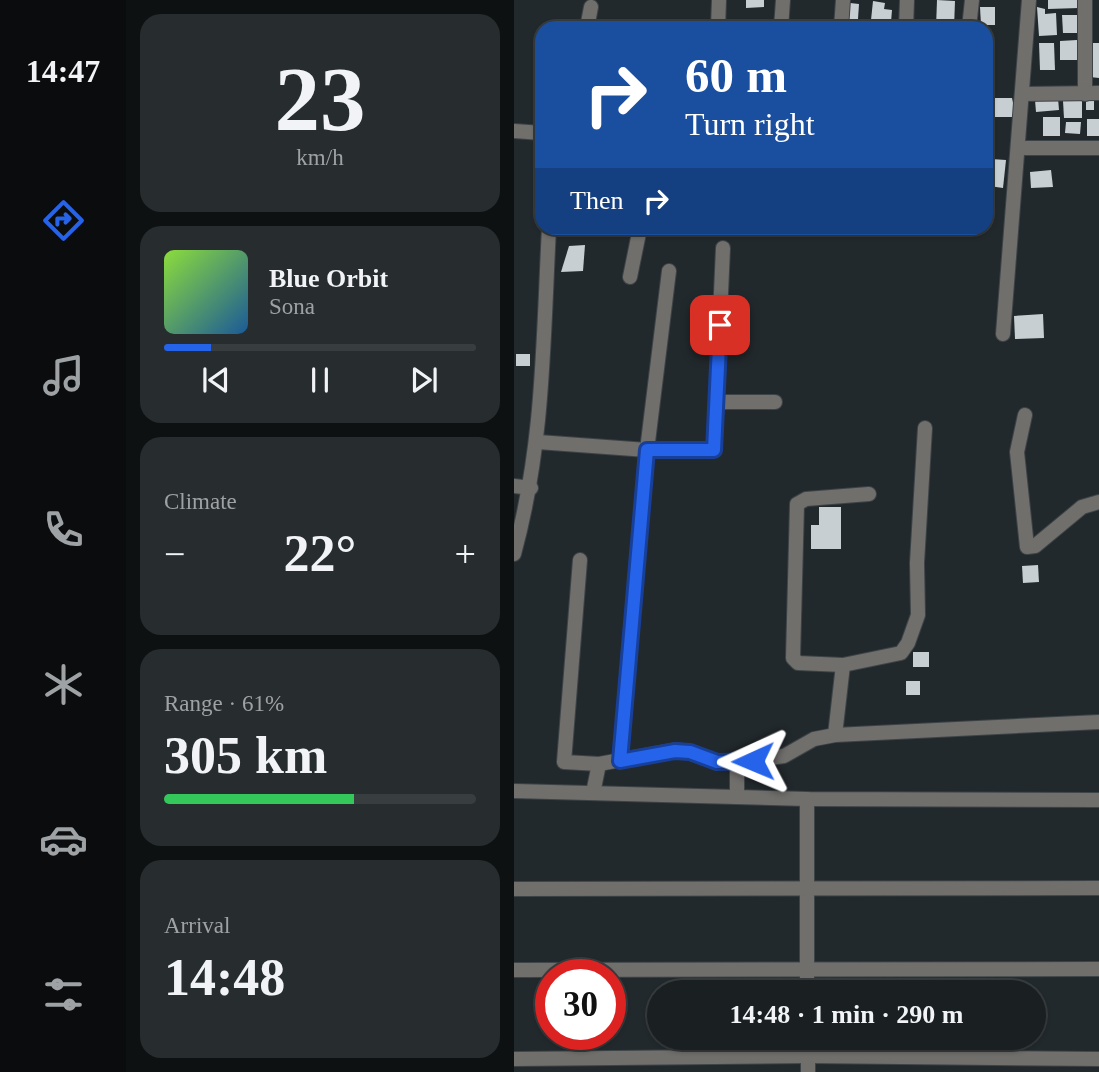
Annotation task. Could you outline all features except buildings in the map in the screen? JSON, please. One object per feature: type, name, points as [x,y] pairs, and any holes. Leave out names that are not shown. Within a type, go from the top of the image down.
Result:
[{"type":"street","points":[[718,21],[719,0]]},
{"type":"street","points":[[782,21],[783,0]]},
{"type":"street","points":[[842,21],[843,0]]},
{"type":"street","points":[[906,21],[907,0]]},
{"type":"street","points":[[970,21],[972,0]]},
{"type":"street","points":[[1003,334],[1029,0]]},
{"type":"street","points":[[1022,94],[1092,93],[1085,0]]},
{"type":"street","points":[[589,21],[591,7]]},
{"type":"street","points":[[514,131],[535,132]]},
{"type":"street","points":[[1018,148],[1098,148]]},
{"type":"street","points":[[514,554],[531,488],[538,442],[549,235]]},
{"type":"street","points":[[630,277],[639,235]]},
{"type":"street","points":[[538,442],[647,450],[714,450],[723,248]]},
{"type":"street","points":[[620,761],[647,450],[669,271]]},
{"type":"street","points":[[716,402],[775,402]]},
{"type":"street","points":[[1025,415],[1019,438],[1018,474],[1027,527],[1025,542],[1030,549],[1082,507],[1098,502]]},
{"type":"street","points":[[869,494],[806,499],[797,504],[793,658],[798,663],[843,665],[895,657],[908,643],[918,615],[917,563],[925,428]]},
{"type":"street","points":[[514,486],[531,488]]},
{"type":"street","points":[[1027,527],[1053,529]]},
{"type":"street","points":[[580,560],[564,762],[599,764],[675,751],[690,752],[717,762],[737,763],[784,756],[814,739],[835,736],[1098,722]]},
{"type":"street","points":[[835,736],[843,665]]},
{"type":"street","points":[[737,763],[737,797]]},
{"type":"street","points":[[593,793],[599,764]]},
{"type":"street","points":[[514,791],[807,799],[1098,800]]},
{"type":"street","points":[[807,799],[807,980]]},
{"type":"street","points":[[514,889],[1098,888]]},
{"type":"street","points":[[514,970],[1098,969]]},
{"type":"street","points":[[808,1050],[808,1072]]},
{"type":"street","points":[[514,1059],[808,1056],[1098,1059]]},
{"type":"route","points":[[720,325],[714,450],[647,450],[620,761],[675,751],[690,752],[717,762],[753,761]]}]
